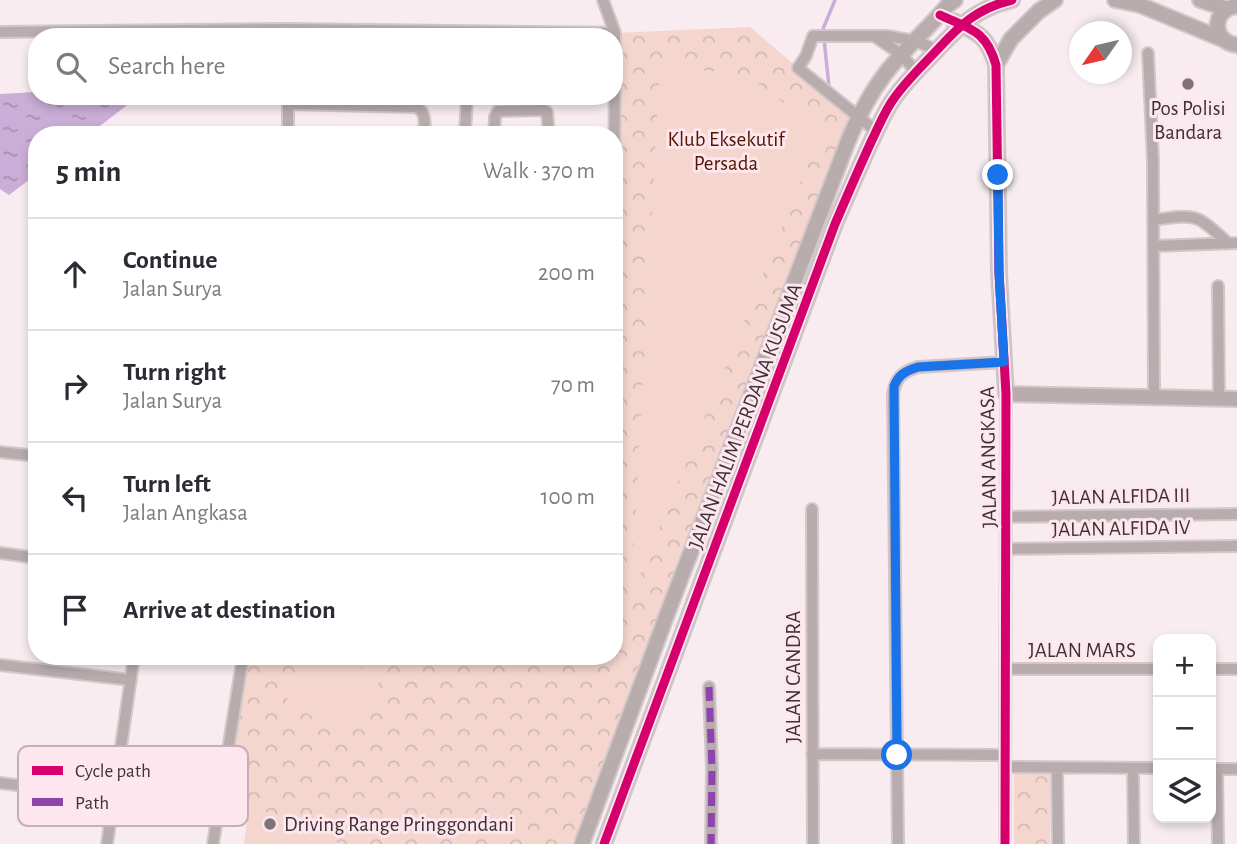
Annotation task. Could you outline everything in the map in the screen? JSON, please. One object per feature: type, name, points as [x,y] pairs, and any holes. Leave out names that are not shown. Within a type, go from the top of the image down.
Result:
[{"type":"street","points":[[603,0],[613,28]]},
{"type":"street","name":"JALAN HALIM PERDANA KUSUMA","points":[[582,844],[837,166],[859,116],[880,82],[902,55],[955,0]]},
{"type":"street","name":"JALAN HALIM PERDANA KUSUMA","points":[[604,844],[835,224],[876,131],[892,100],[961,25],[991,6],[1013,0]]},
{"type":"street","points":[[996,65],[1011,39],[1039,11],[1055,0]]},
{"type":"street","points":[[1115,0],[1140,5],[1237,46]]},
{"type":"street","points":[[1200,0],[1232,8]]},
{"type":"street","points":[[1222,39],[1217,23],[1219,17],[1232,8]]},
{"type":"street","name":"JALAN ANGKASA","points":[[940,15],[981,36],[992,49],[996,65],[999,273],[1006,394],[1005,844]]},
{"type":"street","points":[[0,32],[28,32]]},
{"type":"street","points":[[876,131],[798,68],[815,36],[887,36],[915,41],[937,50]]},
{"type":"street","points":[[874,36],[902,55],[916,72]]},
{"type":"street","points":[[1148,53],[1153,161],[1154,397]]},
{"type":"street","points":[[288,105],[288,126]]},
{"type":"street","points":[[382,105],[419,107],[424,112],[425,126]]},
{"type":"street","points":[[465,126],[467,105]]},
{"type":"street","points":[[615,105],[615,126]]},
{"type":"street","points":[[494,126],[498,111],[530,110],[546,111],[548,126]]},
{"type":"street","points":[[1153,220],[1196,217],[1233,243]]},
{"type":"street","points":[[1153,246],[1233,243]]},
{"type":"street","points":[[1218,286],[1219,398]]},
{"type":"street","points":[[898,844],[894,386],[898,377],[918,367],[1004,362]]},
{"type":"street","points":[[1006,394],[1237,399]]},
{"type":"street","points":[[0,453],[28,455]]},
{"type":"street","name":"JALAN CANDRA","points":[[812,509],[813,844]]},
{"type":"street","name":"JALAN ALFIDA III","points":[[1006,517],[1237,514]]},
{"type":"street","name":"JALAN ALFIDA IV","points":[[1006,549],[1237,545]]},
{"type":"street","points":[[0,553],[28,557]]},
{"type":"street","points":[[0,665],[131,680]]},
{"type":"street","points":[[121,746],[133,665]]},
{"type":"street","points":[[229,746],[242,665]]},
{"type":"street","name":"JALAN MARS","points":[[1006,669],[1153,669]]},
{"type":"street","points":[[1216,670],[1237,670]]},
{"type":"street","points":[[709,687],[711,844]]},
{"type":"street","points":[[812,754],[1005,755]]},
{"type":"street","points":[[1005,768],[1153,768]]},
{"type":"street","points":[[1057,768],[1058,844]]},
{"type":"street","points":[[1133,768],[1134,844]]},
{"type":"street","points":[[1216,769],[1237,769]]},
{"type":"street","points":[[0,783],[18,785]]},
{"type":"street","points":[[1216,806],[1218,844]]},
{"type":"street","points":[[107,844],[110,826]]},
{"type":"street","points":[[213,844],[216,826]]},
{"type":"green space","name":"Klub Eksekutif Persada","points":[[750,27],[859,116],[582,844],[341,844],[248,805],[248,746],[229,746],[243,665],[623,665],[623,126],[615,126],[615,105],[623,105],[623,33]]},
{"type":"green space","points":[[660,65],[745,75],[822,130],[631,597]]},
{"type":"green space","points":[[304,665],[358,665],[380,681],[340,737],[282,695]]},
{"type":"green space","points":[[1014,770],[1050,770],[1050,844],[1014,844]]},
{"type":"green space","name":"Driving Range Pringgondani","points":[[249,805],[341,844],[244,844]]},
{"type":"water","points":[[28,92],[28,105],[126,105],[100,126],[28,126],[28,181],[9,195],[0,189],[0,94]]},
{"type":"waterway","points":[[829,87],[823,29],[835,0]]},
{"type":"marked path","points":[[709,687],[711,844]]},
{"type":"cycle path","points":[[604,844],[835,224],[882,118],[905,85],[954,32],[980,12],[1012,0]]},
{"type":"cycle path","points":[[940,15],[982,37],[996,65],[999,273],[1006,394],[1005,844]]},
{"type":"place","name":"Pos Polisi Bandara","points":[[1188,84]]},
{"type":"place","name":"Driving Range Pringgondani","points":[[270,824]]},
{"type":"route","points":[[897,755],[894,386],[898,377],[918,367],[1004,362],[999,273],[998,175]]}]
